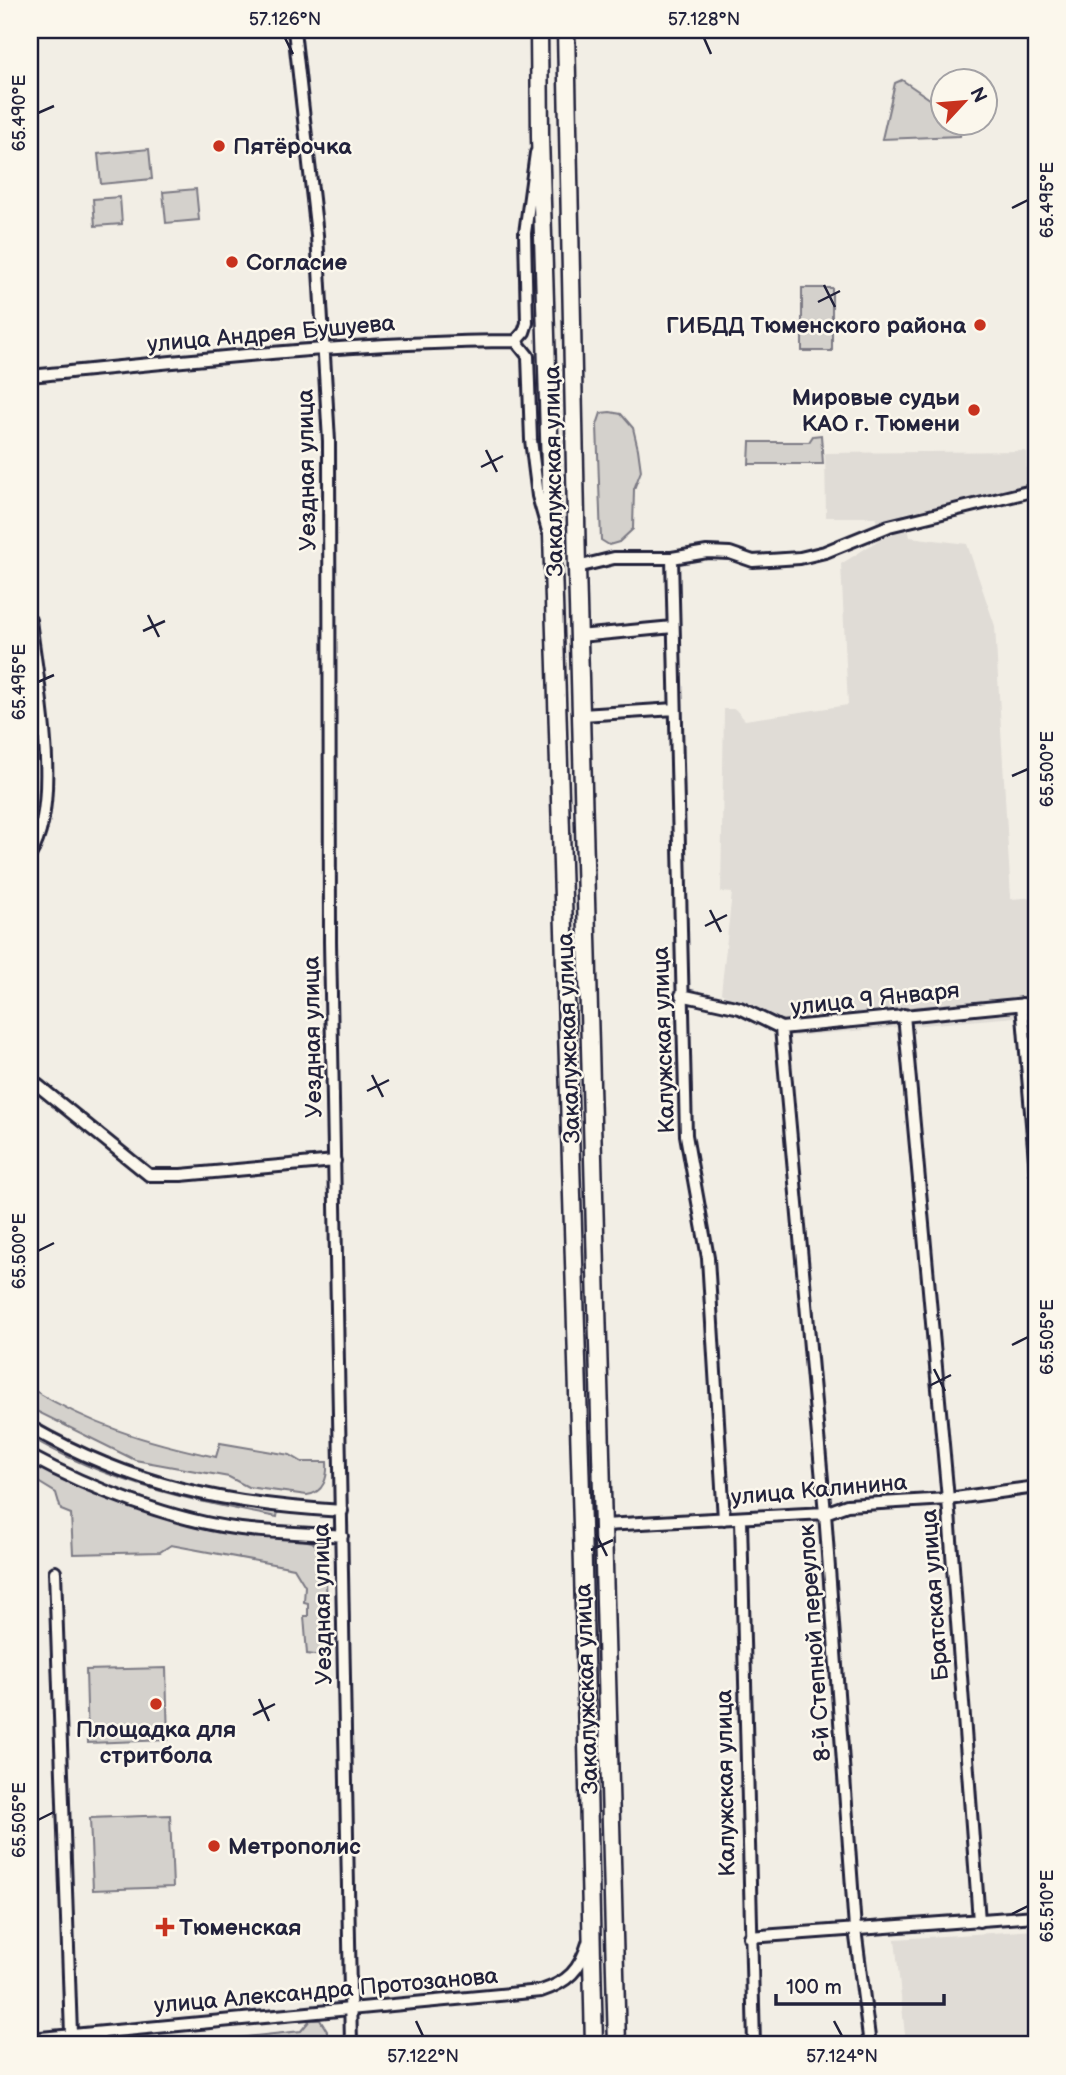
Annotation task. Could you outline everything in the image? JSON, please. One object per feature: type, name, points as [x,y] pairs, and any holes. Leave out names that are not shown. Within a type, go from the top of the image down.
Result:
[{"type":"highway","points":[[540,30],[540,137],[554,551],[594,2045]]},
{"type":"highway","name":"Закалужская улица","points":[[566,30],[577,567],[617,2045]]},
{"type":"street","name":"Уездная улица","points":[[294,30],[317,235],[329,441],[330,942],[351,2045]]},
{"type":"street","points":[[540,137],[530,180],[525,233],[527,323],[524,332],[516,341],[528,356],[530,440],[538,496],[554,551]]},
{"type":"street","name":"улица Андрея Бушуева","points":[[30,376],[324,347],[516,341]]},
{"type":"street","points":[[577,567],[614,558],[672,558],[708,552],[730,554],[753,561],[800,558],[825,552],[889,526],[1036,490]]},
{"type":"street","name":"Калужская улица","points":[[672,558],[686,1135],[708,1258],[724,1519]]},
{"type":"street","points":[[30,620],[46,771],[46,804],[41,830],[30,855]]},
{"type":"street","points":[[579,635],[673,627]]},
{"type":"street","points":[[582,715],[675,709]]},
{"type":"street","name":"улица 9 Января","points":[[681,995],[740,1009],[781,1028],[1036,1003]]},
{"type":"street","points":[[1023,1004],[1036,1172]]},
{"type":"street","name":"Братская улица","points":[[904,1015],[948,1499],[979,1921]]},
{"type":"street","name":"8-й Степной переулок","points":[[781,1028],[825,1513],[855,1929],[870,2045]]},
{"type":"street","points":[[30,1079],[140,1171],[149,1175],[181,1175],[335,1161]]},
{"type":"street","points":[[30,1427],[101,1462],[192,1493],[342,1511]]},
{"type":"street","points":[[30,1456],[106,1490],[157,1508],[239,1529],[342,1536]]},
{"type":"street","name":"улица Калинина","points":[[604,1525],[741,1520],[825,1513],[846,1505],[948,1499],[1036,1487]]},
{"type":"street","name":"Калужская улица","points":[[741,1520],[749,1937],[754,2045]]},
{"type":"street","points":[[55,1572],[71,2034]]},
{"type":"street","points":[[749,1937],[1036,1916]]},
{"type":"street","name":"улица Александра Протозанова","points":[[30,2039],[541,1992],[572,1976],[582,1962],[592,1930]]},
{"type":"street","points":[[81,2045],[107,2031]]},
{"type":"shaded area","points":[[902,80],[930,99],[930,136],[960,136],[882,139],[895,83]]},
{"type":"shaded area","points":[[149,149],[152,179],[101,184],[98,154]]},
{"type":"shaded area","points":[[196,189],[199,220],[166,223],[163,192]]},
{"type":"shaded area","points":[[120,197],[122,224],[95,226],[93,199]]},
{"type":"shaded area","points":[[802,288],[832,288],[832,351],[802,351]]},
{"type":"shaded area","points":[[601,413],[621,414],[633,428],[641,471],[634,489],[633,529],[619,542],[609,545],[601,540],[597,425]]},
{"type":"shaded area","points":[[821,435],[823,464],[749,464],[750,442],[809,442],[813,436]]},
{"type":"shaded area","points":[[1026,451],[1027,490],[904,513],[910,537],[967,544],[995,626],[1011,899],[1036,897],[1036,1015],[785,1037],[721,993],[732,893],[721,892],[724,709],[735,709],[745,720],[848,705],[841,564],[882,538],[875,517],[826,517],[825,453]]},
{"type":"shaded area","points":[[30,1388],[98,1423],[166,1445],[216,1457],[220,1443],[290,1455],[302,1462],[327,1462],[326,1479],[321,1488],[307,1495],[248,1487],[229,1477],[135,1460],[30,1408]]},
{"type":"shaded area","points":[[30,1431],[119,1474],[193,1497],[278,1511],[277,1517],[181,1497],[119,1478],[59,1453],[30,1437]]},
{"type":"shaded area","points":[[30,1463],[125,1501],[312,1542],[323,1551],[326,1562],[327,1650],[322,1656],[307,1654],[304,1616],[308,1616],[308,1603],[304,1602],[305,1586],[294,1568],[171,1545],[160,1552],[73,1554],[71,1514],[61,1510],[56,1493],[30,1477]]},
{"type":"shaded area","points":[[166,1668],[168,1740],[88,1743],[86,1670]]},
{"type":"shaded area","points":[[170,1815],[173,1887],[93,1890],[90,1818]]},
{"type":"shaded area","points":[[1036,1930],[1036,2045],[906,2045],[895,1939]]},
{"type":"shaded area","points":[[310,2020],[320,2020],[327,2031],[327,2045],[239,2045],[238,2038],[301,2031]]},
{"type":"place","name":"Пятёрочка","points":[[219,146]]},
{"type":"place","name":"Согласие","points":[[232,262]]},
{"type":"place","name":"ГИБДД Тюменского района","points":[[980,325]]},
{"type":"place","name":"Мировые судьи КАО г. Тюмени","points":[[974,410]]},
{"type":"place","name":"Площадка для стритбола","points":[[156,1704]]},
{"type":"place","name":"Метрополис","points":[[214,1846]]},
{"type":"place","name":"Тюменская","points":[[165,1927]]}]
